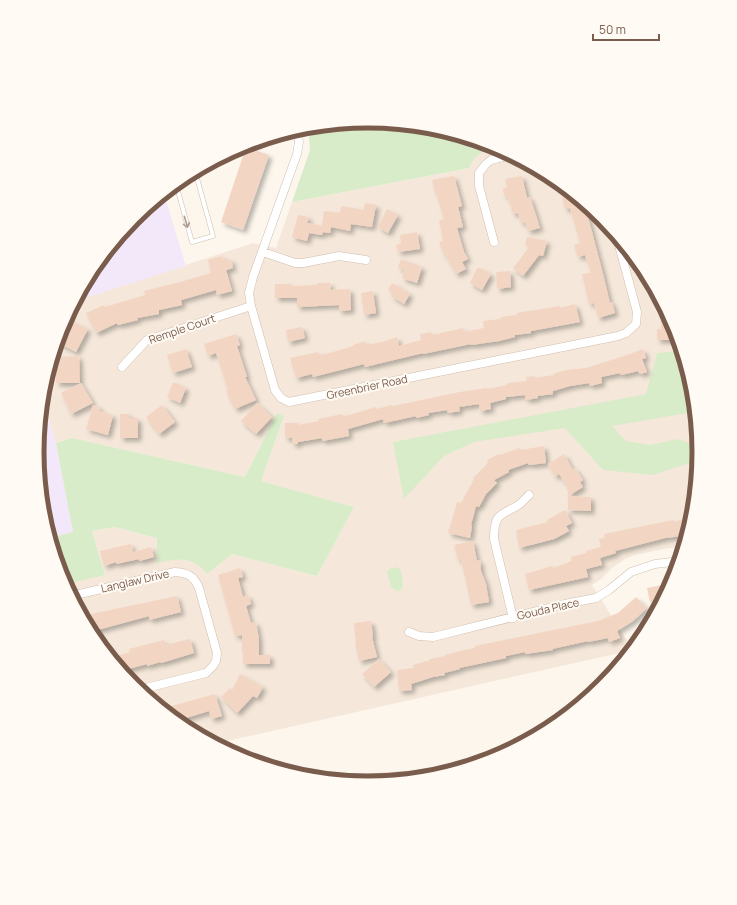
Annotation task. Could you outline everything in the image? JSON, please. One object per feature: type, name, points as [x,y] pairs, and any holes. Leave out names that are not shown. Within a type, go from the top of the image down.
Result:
[{"type":"street","name":"Greenbrier Road","points":[[297,136],[299,142],[297,154],[251,285],[250,294],[251,306],[275,390],[277,394],[285,400],[294,402],[618,336],[626,333],[636,324],[638,312],[620,248]]},
{"type":"street","points":[[494,242],[479,186],[479,173],[491,160],[503,157]]},
{"type":"street","points":[[263,252],[295,263],[303,263],[339,256],[366,260]]},
{"type":"street","name":"Remple Court","points":[[122,367],[147,340],[251,306]]},
{"type":"street","points":[[513,618],[494,539],[494,529],[500,515],[519,504],[529,495]]},
{"type":"street","name":"Gouda Place","points":[[409,632],[419,636],[433,637],[596,598],[609,590],[631,572],[655,564],[674,561]]},
{"type":"street","name":"Langlaw Drive","points":[[76,595],[176,572],[189,574],[195,580],[199,588],[217,653],[216,662],[206,673],[146,688]]},
{"type":"lane","points":[[178,190],[192,242],[213,236],[197,177]]},
{"type":"shaded area","points":[[487,151],[512,161],[531,171],[566,195],[598,223],[626,255],[650,290],[660,309],[676,348],[682,369],[687,389],[692,431],[693,452],[690,495],[687,516],[679,547],[635,555],[625,559],[592,585],[630,645],[624,652],[222,742],[206,734],[171,710],[139,682],[111,650],[87,615],[71,582],[105,574],[92,531],[115,527],[157,538],[173,559],[189,561],[198,565],[207,574],[232,554],[317,576],[354,507],[261,481],[284,416],[277,413],[245,477],[72,438],[56,443],[47,413],[50,389],[61,348],[77,309],[82,299],[253,243],[276,248],[292,202],[469,168],[471,163],[480,153]]},
{"type":"shaded area","points":[[166,200],[186,266],[82,299],[111,255],[139,223]]},
{"type":"shaded area","points":[[47,413],[56,443],[73,532],[55,537],[50,516],[44,452]]},
{"type":"green space","points":[[347,129],[390,129],[432,134],[473,145],[487,151],[477,156],[469,168],[292,202],[310,150],[308,134]]},
{"type":"green space","points":[[677,351],[688,413],[612,426],[626,441],[650,445],[678,439],[693,445],[693,462],[653,475],[603,470],[565,428],[474,442],[444,456],[404,499],[393,442],[646,394],[657,353]]},
{"type":"green space","points":[[277,413],[284,416],[261,481],[354,507],[317,576],[232,554],[207,574],[196,564],[190,561],[172,560],[157,563],[157,538],[115,527],[92,531],[105,575],[71,583],[61,557],[55,537],[73,532],[56,443],[72,438],[245,477]]},
{"type":"green space","points":[[47,492],[54,522],[52,523],[50,516]]},
{"type":"green space","points":[[397,567],[401,570],[403,585],[401,590],[397,591],[391,587],[387,572],[389,569]]},
{"type":"building","points":[[253,149],[269,155],[243,230],[221,222],[244,153]]},
{"type":"building","points":[[454,176],[462,206],[458,207],[463,227],[457,228],[464,252],[468,259],[462,262],[466,269],[456,274],[443,253],[439,242],[443,241],[439,220],[444,219],[432,180]]},
{"type":"building","points":[[522,176],[527,198],[530,197],[540,228],[528,231],[525,222],[521,223],[518,213],[513,214],[507,195],[504,196],[503,188],[507,188],[505,179]]},
{"type":"building","points":[[567,196],[587,213],[610,303],[612,302],[615,313],[598,318],[594,303],[589,304],[582,274],[591,273],[585,255],[578,257],[574,245],[580,243],[570,208],[565,209],[562,197]]},
{"type":"building","points":[[365,203],[376,205],[372,227],[351,224],[350,231],[331,227],[330,233],[323,232],[322,235],[309,233],[307,241],[292,237],[298,215],[309,217],[307,223],[322,226],[324,211],[340,213],[341,206],[364,210]]},
{"type":"building","points":[[387,209],[398,215],[388,233],[378,227]]},
{"type":"building","points":[[417,232],[420,249],[398,252],[396,245],[401,244],[400,235]]},
{"type":"building","points":[[527,237],[547,241],[543,256],[539,255],[523,276],[513,268],[530,246],[525,245]]},
{"type":"building","points":[[222,256],[224,261],[231,259],[233,268],[226,270],[232,291],[217,295],[216,290],[181,300],[182,305],[159,310],[159,314],[137,318],[138,320],[118,325],[117,323],[96,333],[86,313],[104,305],[105,307],[145,295],[144,291],[211,273],[208,260]]},
{"type":"building","points":[[401,259],[422,267],[417,283],[402,278],[404,270],[398,268]]},
{"type":"building","points":[[477,268],[491,274],[482,290],[470,283]]},
{"type":"building","points":[[510,271],[511,287],[497,289],[496,272]]},
{"type":"building","points":[[317,283],[330,283],[331,290],[350,289],[351,310],[339,311],[339,305],[297,307],[297,298],[275,298],[275,284],[291,284],[291,286],[317,285]]},
{"type":"building","points":[[392,283],[410,294],[404,304],[391,296],[393,293],[388,290]]},
{"type":"building","points":[[373,291],[376,313],[364,315],[361,293]]},
{"type":"building","points":[[575,304],[580,322],[531,331],[531,333],[515,335],[515,337],[499,341],[471,344],[423,353],[365,367],[364,364],[313,377],[312,374],[296,378],[290,358],[318,352],[319,355],[353,346],[365,341],[366,345],[397,337],[399,346],[421,340],[420,334],[431,332],[432,335],[463,328],[464,332],[484,328],[483,321],[501,319],[501,317],[517,315],[516,313],[560,306],[560,308]]},
{"type":"building","points":[[660,309],[673,340],[657,340],[657,329],[661,329]]},
{"type":"building","points":[[72,321],[88,329],[76,352],[62,345]]},
{"type":"building","points":[[302,327],[305,338],[288,342],[286,330]]},
{"type":"building","points":[[236,334],[240,345],[237,346],[247,377],[245,377],[256,400],[235,409],[226,391],[228,390],[216,353],[208,356],[204,344]]},
{"type":"building","points":[[186,349],[192,367],[173,373],[167,355]]},
{"type":"building","points":[[643,349],[646,358],[642,359],[647,372],[640,374],[638,371],[621,375],[620,373],[601,377],[602,383],[590,386],[589,383],[570,386],[553,391],[553,394],[537,396],[538,398],[526,400],[525,395],[506,397],[506,399],[490,403],[491,409],[480,411],[479,404],[459,407],[460,411],[448,413],[447,410],[428,413],[429,415],[416,418],[416,416],[384,423],[383,419],[348,429],[349,436],[322,441],[322,438],[292,444],[292,438],[285,438],[285,423],[298,423],[298,425],[319,421],[318,419],[342,414],[342,417],[376,407],[376,409],[460,392],[487,389],[507,385],[507,383],[527,381],[526,377],[535,376],[535,378],[554,375],[553,374],[566,370],[586,368]]},
{"type":"building","points":[[79,356],[80,383],[56,383],[56,366],[58,357]]},
{"type":"building","points":[[173,382],[186,388],[180,403],[167,397]]},
{"type":"building","points":[[81,383],[93,403],[71,414],[61,393]]},
{"type":"building","points":[[257,403],[272,417],[256,434],[241,421]]},
{"type":"building","points":[[93,405],[100,407],[99,411],[113,415],[108,435],[86,429]]},
{"type":"building","points":[[162,405],[175,422],[159,434],[146,417]]},
{"type":"building","points":[[120,414],[129,414],[129,418],[138,418],[138,438],[120,438]]},
{"type":"building","points":[[544,446],[546,463],[529,465],[528,463],[508,470],[509,472],[494,480],[497,483],[486,494],[479,507],[476,506],[471,525],[470,538],[448,533],[457,502],[461,503],[474,479],[473,478],[488,463],[487,460],[499,454],[500,455],[520,448],[521,450]]},
{"type":"building","points":[[564,454],[573,470],[575,468],[583,480],[580,482],[583,487],[568,496],[568,488],[559,474],[555,477],[548,464]]},
{"type":"building","points":[[568,496],[591,497],[591,511],[568,510]]},
{"type":"building","points":[[565,510],[572,523],[566,526],[569,531],[554,539],[519,548],[516,530],[548,522],[547,520]]},
{"type":"building","points":[[686,518],[682,536],[665,538],[615,551],[616,553],[600,558],[602,565],[586,569],[588,577],[529,590],[525,574],[552,566],[553,568],[572,561],[571,557],[601,547],[599,539],[605,538],[604,534],[673,520],[674,522]]},
{"type":"building","points":[[473,541],[477,561],[480,560],[481,571],[486,584],[489,602],[471,605],[461,559],[458,560],[454,545]]},
{"type":"building","points":[[131,544],[133,552],[151,547],[154,557],[139,561],[139,559],[116,564],[116,562],[104,566],[100,551]]},
{"type":"building","points":[[240,568],[243,577],[238,578],[243,597],[248,595],[251,604],[246,606],[251,623],[256,622],[259,639],[259,655],[270,655],[270,664],[243,664],[242,635],[235,636],[218,575]]},
{"type":"building","points":[[665,585],[657,601],[650,602],[647,588]]},
{"type":"building","points":[[177,596],[181,612],[149,620],[149,616],[97,630],[87,615]]},
{"type":"building","points":[[636,597],[647,608],[633,621],[617,631],[620,638],[609,642],[608,638],[552,649],[553,650],[525,654],[525,652],[506,656],[506,658],[459,668],[460,669],[444,673],[445,675],[411,684],[412,690],[399,691],[397,670],[414,668],[413,665],[430,659],[475,648],[475,646],[598,621],[618,613]]},
{"type":"building","points":[[371,621],[372,637],[377,657],[359,661],[355,643],[354,623]]},
{"type":"building","points":[[190,639],[194,653],[161,663],[147,666],[147,664],[128,669],[116,656],[130,652],[129,649],[164,640],[165,645]]},
{"type":"building","points":[[379,659],[391,672],[374,687],[362,674]]},
{"type":"building","points":[[240,674],[263,687],[257,698],[253,696],[237,713],[221,697],[230,688],[232,690]]},
{"type":"building","points":[[215,694],[222,716],[211,719],[209,711],[183,719],[168,707]]}]
